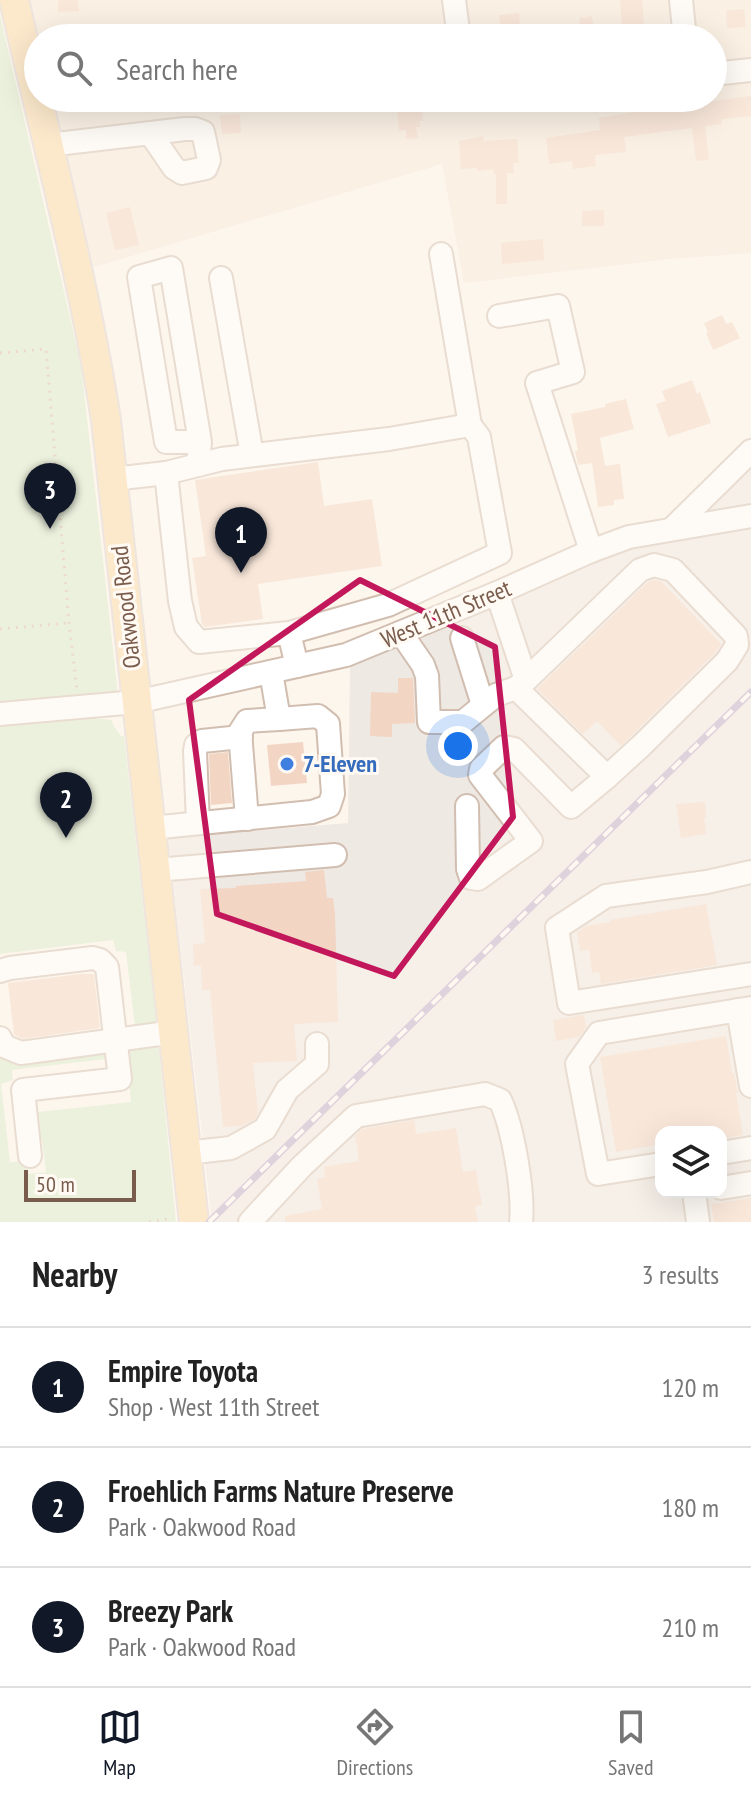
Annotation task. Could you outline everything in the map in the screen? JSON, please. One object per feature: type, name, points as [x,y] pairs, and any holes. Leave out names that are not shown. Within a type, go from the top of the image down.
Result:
[{"type":"main road","name":"Oakwood Road","points":[[14,0],[24,43]]},
{"type":"main road","name":"Oakwood Road","points":[[40,112],[97,362],[113,479],[186,1153],[186,1220]]},
{"type":"street","points":[[454,0],[457,24]]},
{"type":"street","points":[[681,0],[684,24]]},
{"type":"street","points":[[727,73],[751,70]]},
{"type":"street","points":[[48,145],[150,133]]},
{"type":"street","points":[[166,473],[180,601],[186,627],[199,642],[289,633],[388,605],[500,553],[479,437],[470,425],[441,254]]},
{"type":"street","points":[[198,465],[200,442],[171,268],[139,277],[166,442],[200,442]]},
{"type":"street","points":[[221,278],[252,455]]},
{"type":"street","points":[[499,316],[558,306],[573,372],[537,383],[591,551]]},
{"type":"street","points":[[113,479],[166,473],[222,459],[389,439],[470,425]]},
{"type":"street","points":[[673,528],[751,451]]},
{"type":"street","name":"West 11th Street","points":[[0,714],[136,702],[355,653],[629,537],[751,516]]},
{"type":"street","points":[[401,633],[427,676],[429,722],[463,722],[496,695],[521,684],[640,570],[654,565],[673,570],[736,636],[737,645],[727,661],[641,746],[571,807],[514,749],[504,747],[481,769],[480,775],[531,841],[478,879],[471,878],[468,869],[467,806]]},
{"type":"street","points":[[497,593],[521,684],[607,777]]},
{"type":"street","points":[[289,633],[297,666]]},
{"type":"street","points":[[462,638],[483,705]]},
{"type":"street","points":[[271,672],[279,719]]},
{"type":"street","points":[[151,828],[247,819],[312,812],[329,806],[333,794],[328,724],[318,716],[247,721],[240,732],[247,819]]},
{"type":"street","points":[[198,823],[196,745],[202,741],[241,737]]},
{"type":"street","points":[[156,870],[335,855]]},
{"type":"street","points":[[751,872],[707,882],[606,896],[557,928],[569,1003],[751,974]]},
{"type":"street","points":[[0,971],[93,958],[107,967],[120,1079],[23,1090],[30,1156]]},
{"type":"street","points":[[654,1165],[598,1174],[577,1064],[599,1033],[744,1009],[751,1086]]},
{"type":"street","points":[[0,1038],[4,1046],[21,1053],[174,1032]]},
{"type":"street","points":[[186,1153],[231,1148],[265,1129],[287,1090],[317,1064],[317,1044]]},
{"type":"street","points":[[250,1222],[302,1166],[356,1116],[485,1094],[500,1100],[508,1116],[522,1204],[521,1222]]},
{"type":"street","points":[[727,1152],[751,1148]]},
{"type":"street","points":[[727,1187],[751,1183]]},
{"type":"street","points":[[695,1198],[698,1222]]},
{"type":"path","points":[[0,353],[46,349],[77,694]]},
{"type":"path","points":[[0,629],[69,623]]},
{"type":"path","points":[[149,1222],[186,1220]]},
{"type":"highlighted area","points":[[360,580],[495,647],[513,817],[394,976],[217,914],[189,700]]},
{"type":"shaded area","points":[[19,0],[751,0],[751,253],[670,259],[464,283],[442,164],[94,267],[50,112],[727,112],[727,24],[26,24]]},
{"type":"shaded area","points":[[751,459],[751,1222],[212,1222],[168,838],[348,823],[350,666],[624,548],[672,536]]},
{"type":"green space","points":[[0,15],[81,365],[118,694],[0,705]]},
{"type":"green space","points":[[94,718],[112,720],[124,736],[157,1028],[135,1027],[126,952],[116,951],[113,940],[0,954],[0,726]]},
{"type":"green space","points":[[156,1046],[159,1049],[176,1222],[0,1222],[0,1058],[106,1051],[108,1068],[106,1059],[12,1070],[13,1080],[1,1084],[10,1162],[24,1161],[29,1174],[46,1172],[42,1139],[37,1138],[34,1100],[38,1112],[131,1102],[126,1050]]},
{"type":"building","points":[[58,0],[78,0],[79,11],[58,12]]},
{"type":"building","points":[[620,0],[642,0],[644,24],[622,24]]},
{"type":"building","points":[[744,9],[746,27],[727,28],[726,11]]},
{"type":"building","points":[[519,13],[520,24],[500,24],[499,15]]},
{"type":"building","points":[[592,16],[593,24],[580,24],[579,18]]},
{"type":"building","points":[[751,96],[751,116],[721,119],[722,124],[705,126],[709,160],[696,161],[692,128],[624,137],[626,152],[595,155],[596,166],[573,169],[572,161],[549,164],[546,138],[600,130],[599,118],[634,112],[727,112],[727,99]]},
{"type":"building","points":[[397,112],[422,112],[423,121],[419,121],[420,127],[416,127],[418,138],[406,139],[406,130],[399,131]]},
{"type":"building","points":[[240,114],[241,133],[222,134],[220,115]]},
{"type":"building","points":[[483,136],[484,141],[517,139],[519,163],[513,163],[514,173],[507,173],[507,204],[496,204],[496,174],[493,169],[461,169],[459,141]]},
{"type":"building","points":[[130,207],[139,245],[115,250],[106,213]]},
{"type":"building","points":[[604,210],[604,226],[582,226],[582,211]]},
{"type":"building","points":[[543,239],[544,260],[502,264],[501,243]]},
{"type":"building","points":[[722,315],[726,324],[732,322],[740,338],[713,350],[704,323]]},
{"type":"building","points":[[692,380],[697,394],[700,392],[711,423],[668,437],[656,404],[666,401],[662,391]]},
{"type":"building","points":[[626,399],[634,429],[600,438],[605,466],[620,464],[624,499],[614,500],[614,505],[598,507],[592,463],[578,465],[571,414]]},
{"type":"building","points":[[318,462],[324,506],[372,499],[382,566],[258,584],[263,619],[205,627],[192,558],[206,556],[195,480]]},
{"type":"building","points":[[661,581],[721,644],[621,746],[597,721],[583,734],[537,689],[648,582]]},
{"type":"building","points":[[398,678],[413,678],[415,723],[392,724],[392,737],[370,736],[371,692],[398,693]]},
{"type":"building","name":"7-Eleven","points":[[303,742],[307,783],[271,786],[267,745]]},
{"type":"building","points":[[228,752],[232,803],[211,805],[209,754]]},
{"type":"building","points":[[705,802],[706,834],[681,838],[676,804]]},
{"type":"building","points":[[324,870],[327,898],[333,898],[335,914],[338,1022],[294,1024],[297,1061],[253,1063],[258,1113],[255,1119],[242,1126],[223,1127],[210,990],[202,990],[201,965],[194,966],[193,944],[205,943],[200,889],[306,881],[305,872]]},
{"type":"building","points":[[706,904],[717,965],[601,984],[599,972],[592,973],[589,950],[580,951],[577,932],[586,926]]},
{"type":"building","points":[[94,974],[100,1028],[23,1039],[14,1035],[8,983]]},
{"type":"building","points":[[584,1015],[586,1027],[579,1037],[556,1041],[553,1020]]},
{"type":"building","points":[[726,1036],[743,1135],[727,1138],[727,1126],[655,1126],[655,1145],[616,1152],[600,1057]]},
{"type":"building","points":[[414,1120],[416,1134],[456,1128],[463,1172],[476,1170],[482,1205],[475,1206],[478,1222],[285,1222],[285,1216],[322,1209],[317,1179],[325,1177],[324,1167],[359,1161],[355,1136],[362,1129]]},
{"type":"building","points":[[751,1198],[751,1222],[714,1222],[711,1204]]},
{"type":"railway","points":[[209,1222],[751,692]]},
{"type":"place","name":"Breezy Park","points":[[50,529]]},
{"type":"place","name":"Empire Toyota","points":[[241,573]]},
{"type":"place","name":"7-Eleven","points":[[287,764]]},
{"type":"place","name":"Froehlich Farms Nature Preserve","points":[[66,838]]}]
